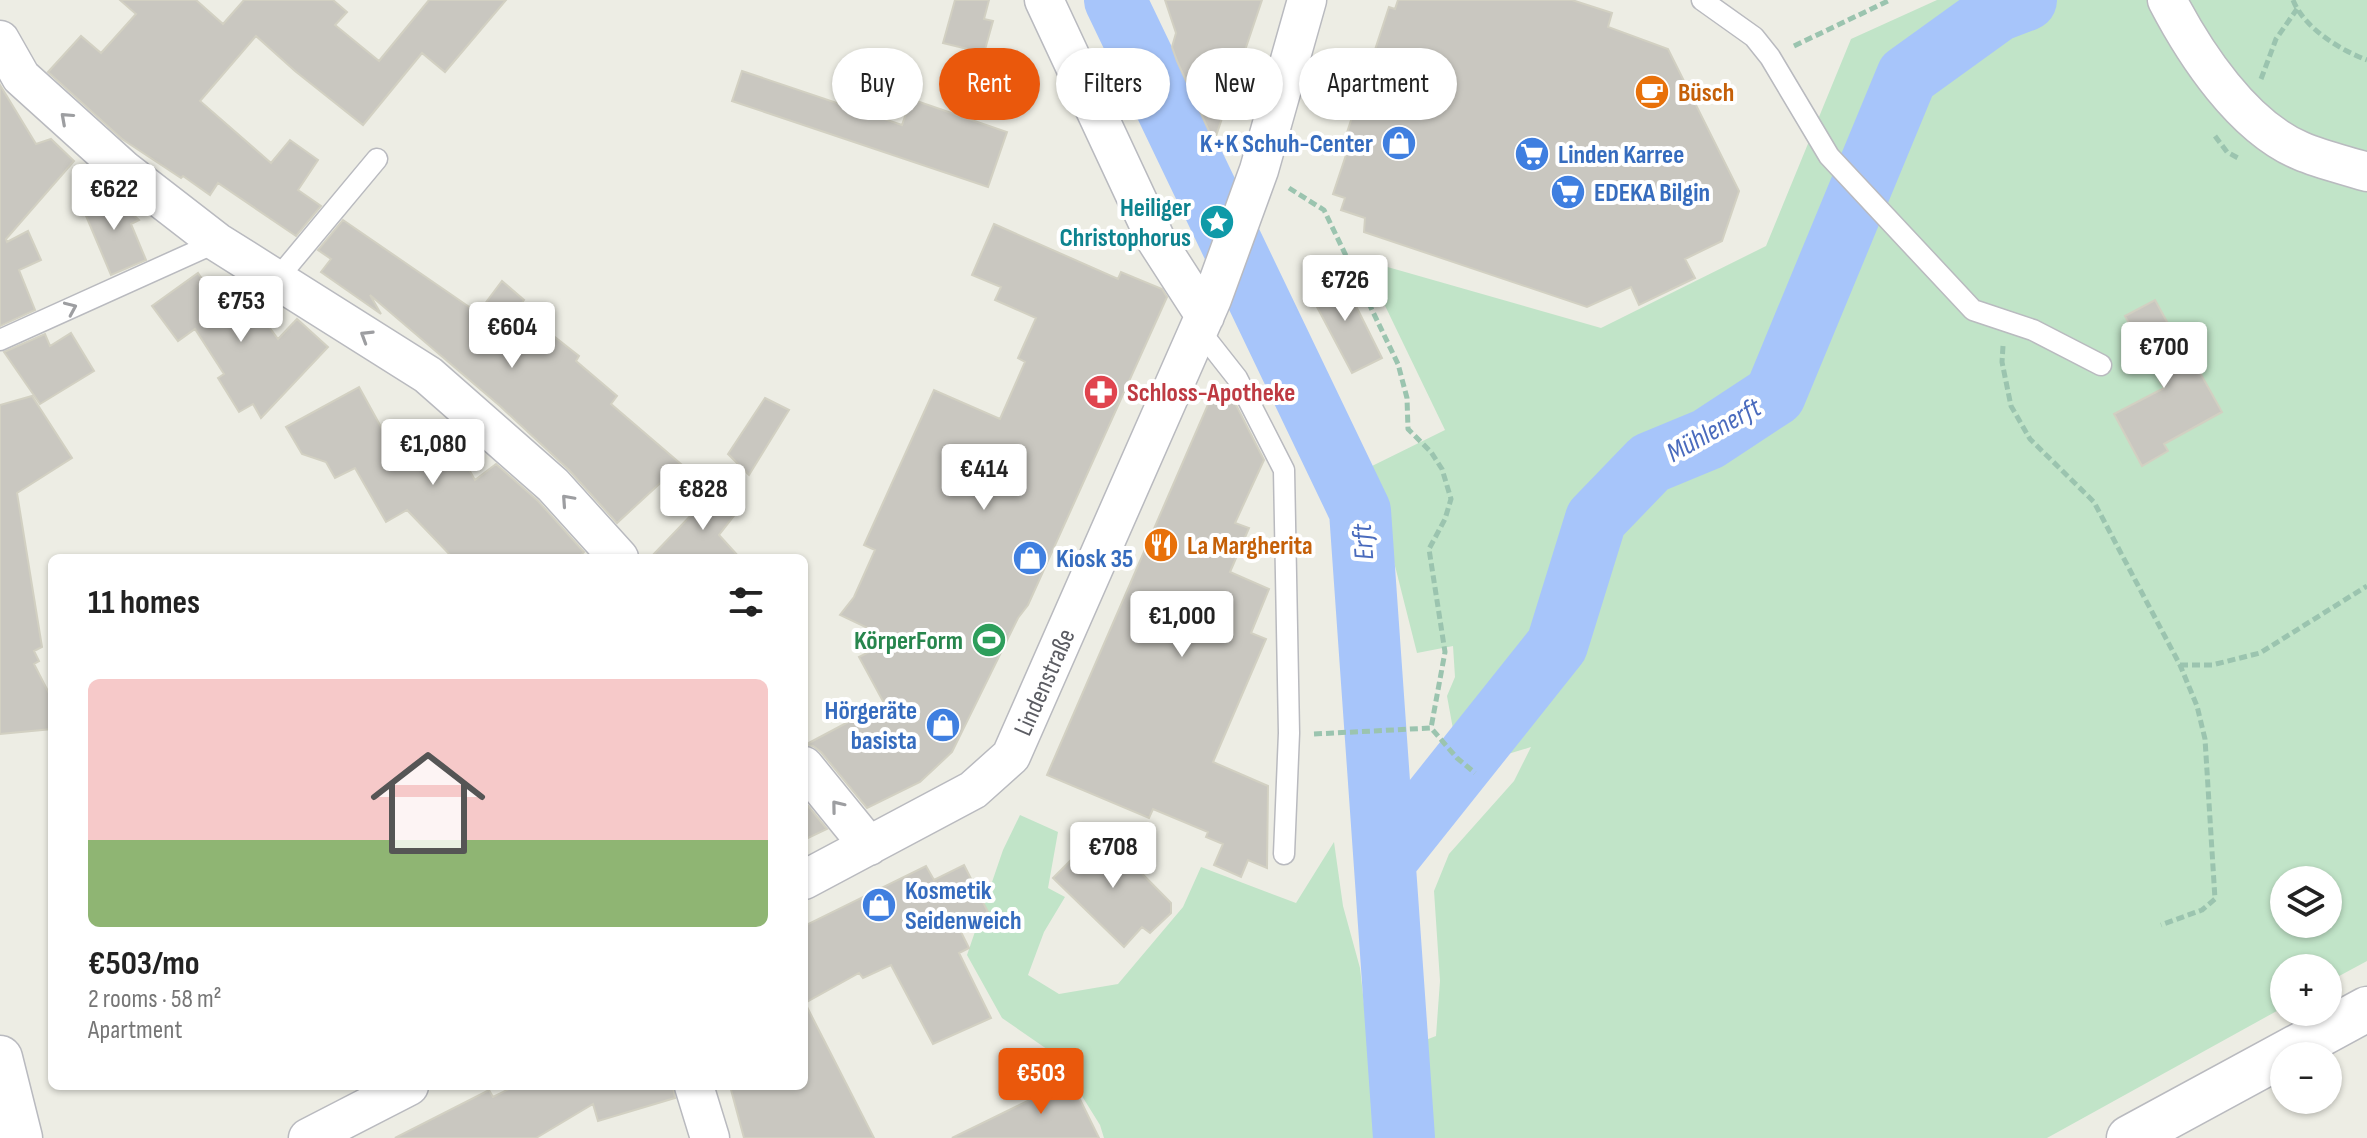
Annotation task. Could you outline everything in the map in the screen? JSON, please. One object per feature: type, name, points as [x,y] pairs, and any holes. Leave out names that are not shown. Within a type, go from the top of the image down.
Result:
[{"type":"street","points":[[1044,0],[1156,240],[1206,315]]},
{"type":"street","points":[[1259,170],[1307,0]]},
{"type":"street","points":[[2167,0],[2223,88],[2249,117],[2299,151],[2367,172]]},
{"type":"street","points":[[0,40],[21,77],[124,170],[217,242],[428,375],[553,485],[615,554]]},
{"type":"street","name":"Lindenstraße","points":[[808,878],[973,790],[1011,756],[1206,315],[1259,170]]},
{"type":"street","points":[[808,771],[869,846]]},
{"type":"street","points":[[2129,1138],[2367,1009]]},
{"type":"street","points":[[0,1058],[20,1138]]},
{"type":"street","points":[[308,1138],[401,1090]]},
{"type":"street","points":[[695,1090],[710,1138]]},
{"type":"lane","points":[[1702,0],[1754,37],[1770,57],[1829,156],[1973,310],[2033,330],[2101,365]]},
{"type":"lane","points":[[277,279],[377,159]]},
{"type":"lane","points":[[0,340],[217,242]]},
{"type":"lane","points":[[1206,315],[1284,470],[1289,733],[1284,854]]},
{"type":"path","points":[[1770,57],[1890,0]]},
{"type":"path","points":[[2293,0],[2297,9],[2323,36],[2367,60]]},
{"type":"path","points":[[1259,170],[1324,210],[1398,364],[1407,398],[1408,429],[1431,452],[1442,469],[1451,499],[1445,519],[1429,549],[1445,652],[1431,728]]},
{"type":"path","points":[[2006,321],[2002,362],[2011,406],[2030,439],[2094,502],[2180,665],[2197,706],[2205,739],[2215,899],[2202,910],[2161,925]]},
{"type":"path","points":[[2180,665],[2212,665],[2260,653],[2367,586]]},
{"type":"path","points":[[1332,734],[1431,728]]},
{"type":"path","points":[[1431,728],[1475,773]]},
{"type":"green space","points":[[1937,0],[2367,0],[2367,961],[2342,974],[2342,954],[2270,954],[2270,1015],[2047,1138],[1104,1138],[1100,1125],[1057,1056],[1002,1018],[967,955],[1003,850],[1020,815],[1058,832],[1048,888],[1065,897],[1044,932],[1028,975],[1059,994],[1118,984],[1183,907],[1201,867],[1296,903],[1334,842],[1343,906],[1360,968],[1367,1031],[1387,1072],[1413,1045],[1436,1036],[1440,981],[1434,891],[1449,854],[1514,781],[1531,747],[1485,761],[1453,729],[1447,696],[1455,677],[1453,646],[1417,653],[1370,467],[1445,430],[1363,260],[1601,328],[1766,246],[1851,39]]},
{"type":"building","points":[[120,0],[196,0],[223,24],[244,0],[333,0],[347,12],[335,25],[379,61],[429,0],[506,0],[445,72],[422,53],[363,125],[256,36],[200,101],[271,163],[290,140],[318,160],[298,190],[321,206],[296,236],[218,183],[210,195],[122,139],[48,72],[81,36],[101,53],[136,14]]},
{"type":"building","points":[[955,0],[989,0],[984,19],[993,21],[985,48],[964,48],[943,43]]},
{"type":"building","points":[[1165,0],[1262,0],[1246,48],[1186,48],[1186,81],[1172,47],[1176,33]]},
{"type":"building","name":"Linden Karree","points":[[1398,0],[1572,0],[1612,13],[1608,27],[1668,49],[1739,191],[1722,241],[1685,259],[1695,278],[1639,305],[1631,287],[1587,307],[1364,232],[1365,218],[1341,210],[1345,198],[1333,194],[1346,155],[1340,154],[1351,120],[1457,120],[1457,48],[1376,48],[1389,7],[1395,9]]},
{"type":"building","points":[[742,71],[832,101],[832,120],[887,120],[902,125],[904,120],[923,120],[923,103],[939,109],[939,120],[972,120],[1007,132],[988,187],[732,101]]},
{"type":"building","points":[[0,85],[36,144],[51,139],[74,161],[6,239],[7,242],[28,231],[41,260],[19,270],[35,310],[0,326]]},
{"type":"building","points":[[1204,120],[1221,120],[1214,142]]},
{"type":"building","points":[[107,191],[139,220],[131,224],[146,260],[111,275],[81,204]]},
{"type":"building","points":[[343,220],[478,313],[502,281],[524,300],[518,308],[579,356],[576,361],[617,396],[611,404],[681,464],[617,523],[569,470],[500,406],[370,295],[381,314],[321,272],[331,259],[318,250]]},
{"type":"building","points":[[994,224],[1118,279],[1121,272],[1162,289],[1167,297],[1028,605],[1018,618],[952,752],[920,782],[867,808],[821,752],[808,745],[884,703],[859,657],[893,640],[840,615],[854,597],[875,550],[864,545],[934,390],[1000,419],[1025,362],[1018,358],[1036,318],[995,300],[1001,287],[972,275]]},
{"type":"building","points":[[198,273],[217,300],[228,292],[241,312],[252,304],[278,339],[297,319],[328,347],[261,418],[253,404],[239,412],[218,378],[224,374],[195,329],[178,341],[152,306]]},
{"type":"building","points":[[1340,274],[1382,358],[1352,373],[1308,290]]},
{"type":"building","points":[[2155,300],[2194,371],[2198,369],[2222,412],[2164,444],[2168,451],[2142,466],[2114,414],[2164,388],[2125,316]]},
{"type":"building","points":[[71,333],[94,371],[40,404],[4,352],[45,334],[50,346]]},
{"type":"building","points":[[1216,386],[1229,391],[1264,460],[1235,523],[1249,528],[1230,572],[1269,589],[1251,633],[1266,639],[1213,762],[1268,786],[1267,868],[1248,860],[1241,877],[1214,865],[1223,844],[1206,837],[1208,832],[1153,809],[1149,818],[1047,775]]},
{"type":"building","points":[[359,387],[391,445],[399,441],[407,456],[448,433],[475,480],[496,464],[538,501],[584,552],[449,554],[407,510],[386,522],[355,468],[335,478],[326,462],[302,454],[286,427]]},
{"type":"building","points":[[32,396],[72,458],[17,493],[42,647],[34,651],[39,661],[34,664],[48,691],[48,729],[0,734],[0,405]]},
{"type":"building","points":[[765,398],[789,410],[749,475],[728,454]]},
{"type":"building","points":[[718,487],[740,508],[719,535],[736,554],[654,554]]},
{"type":"building","points":[[808,806],[827,829],[808,838]]},
{"type":"building","points":[[1100,831],[1171,903],[1171,913],[1150,933],[1142,927],[1124,947],[1053,878]]},
{"type":"building","points":[[964,865],[988,912],[958,926],[969,948],[959,953],[991,1018],[933,1044],[891,965],[863,978],[859,973],[808,1001],[808,924],[926,866],[934,880]]},
{"type":"building","points":[[808,1009],[874,1138],[744,1138],[731,1090],[808,1090]]},
{"type":"building","points":[[1067,1073],[1099,1138],[952,1138],[1042,1094],[1036,1081]]},
{"type":"building","points":[[489,1090],[493,1097],[507,1090],[674,1090],[675,1098],[598,1121],[593,1104],[536,1138],[395,1138]]},
{"type":"waterway","name":"Erft","points":[[1115,0],[1360,511],[1404,1138]]},
{"type":"waterway","name":"Mühlenerft","points":[[1385,861],[1557,645],[1596,519],[1650,463],[1708,439],[1775,395],[1907,76],[1997,11],[2026,0]]},
{"type":"place","name":"Büsch","points":[[1652,92]]},
{"type":"place","name":"K+K Schuh-Center","points":[[1399,143]]},
{"type":"place","name":"Linden Karree","points":[[1532,154]]},
{"type":"place","name":"EDEKA Bilgin","points":[[1568,192]]},
{"type":"place","name":"Heiliger Christophorus","points":[[1217,222]]},
{"type":"place","name":"Schloss-Apotheke","points":[[1101,392]]},
{"type":"place","name":"La Margherita","points":[[1161,545]]},
{"type":"place","name":"Kiosk 35","points":[[1030,558]]},
{"type":"place","name":"KörperForm","points":[[989,640]]},
{"type":"place","name":"Hörgeräte basista","points":[[943,725]]},
{"type":"place","name":"Kosmetik Seidenweich","points":[[879,905]]}]
